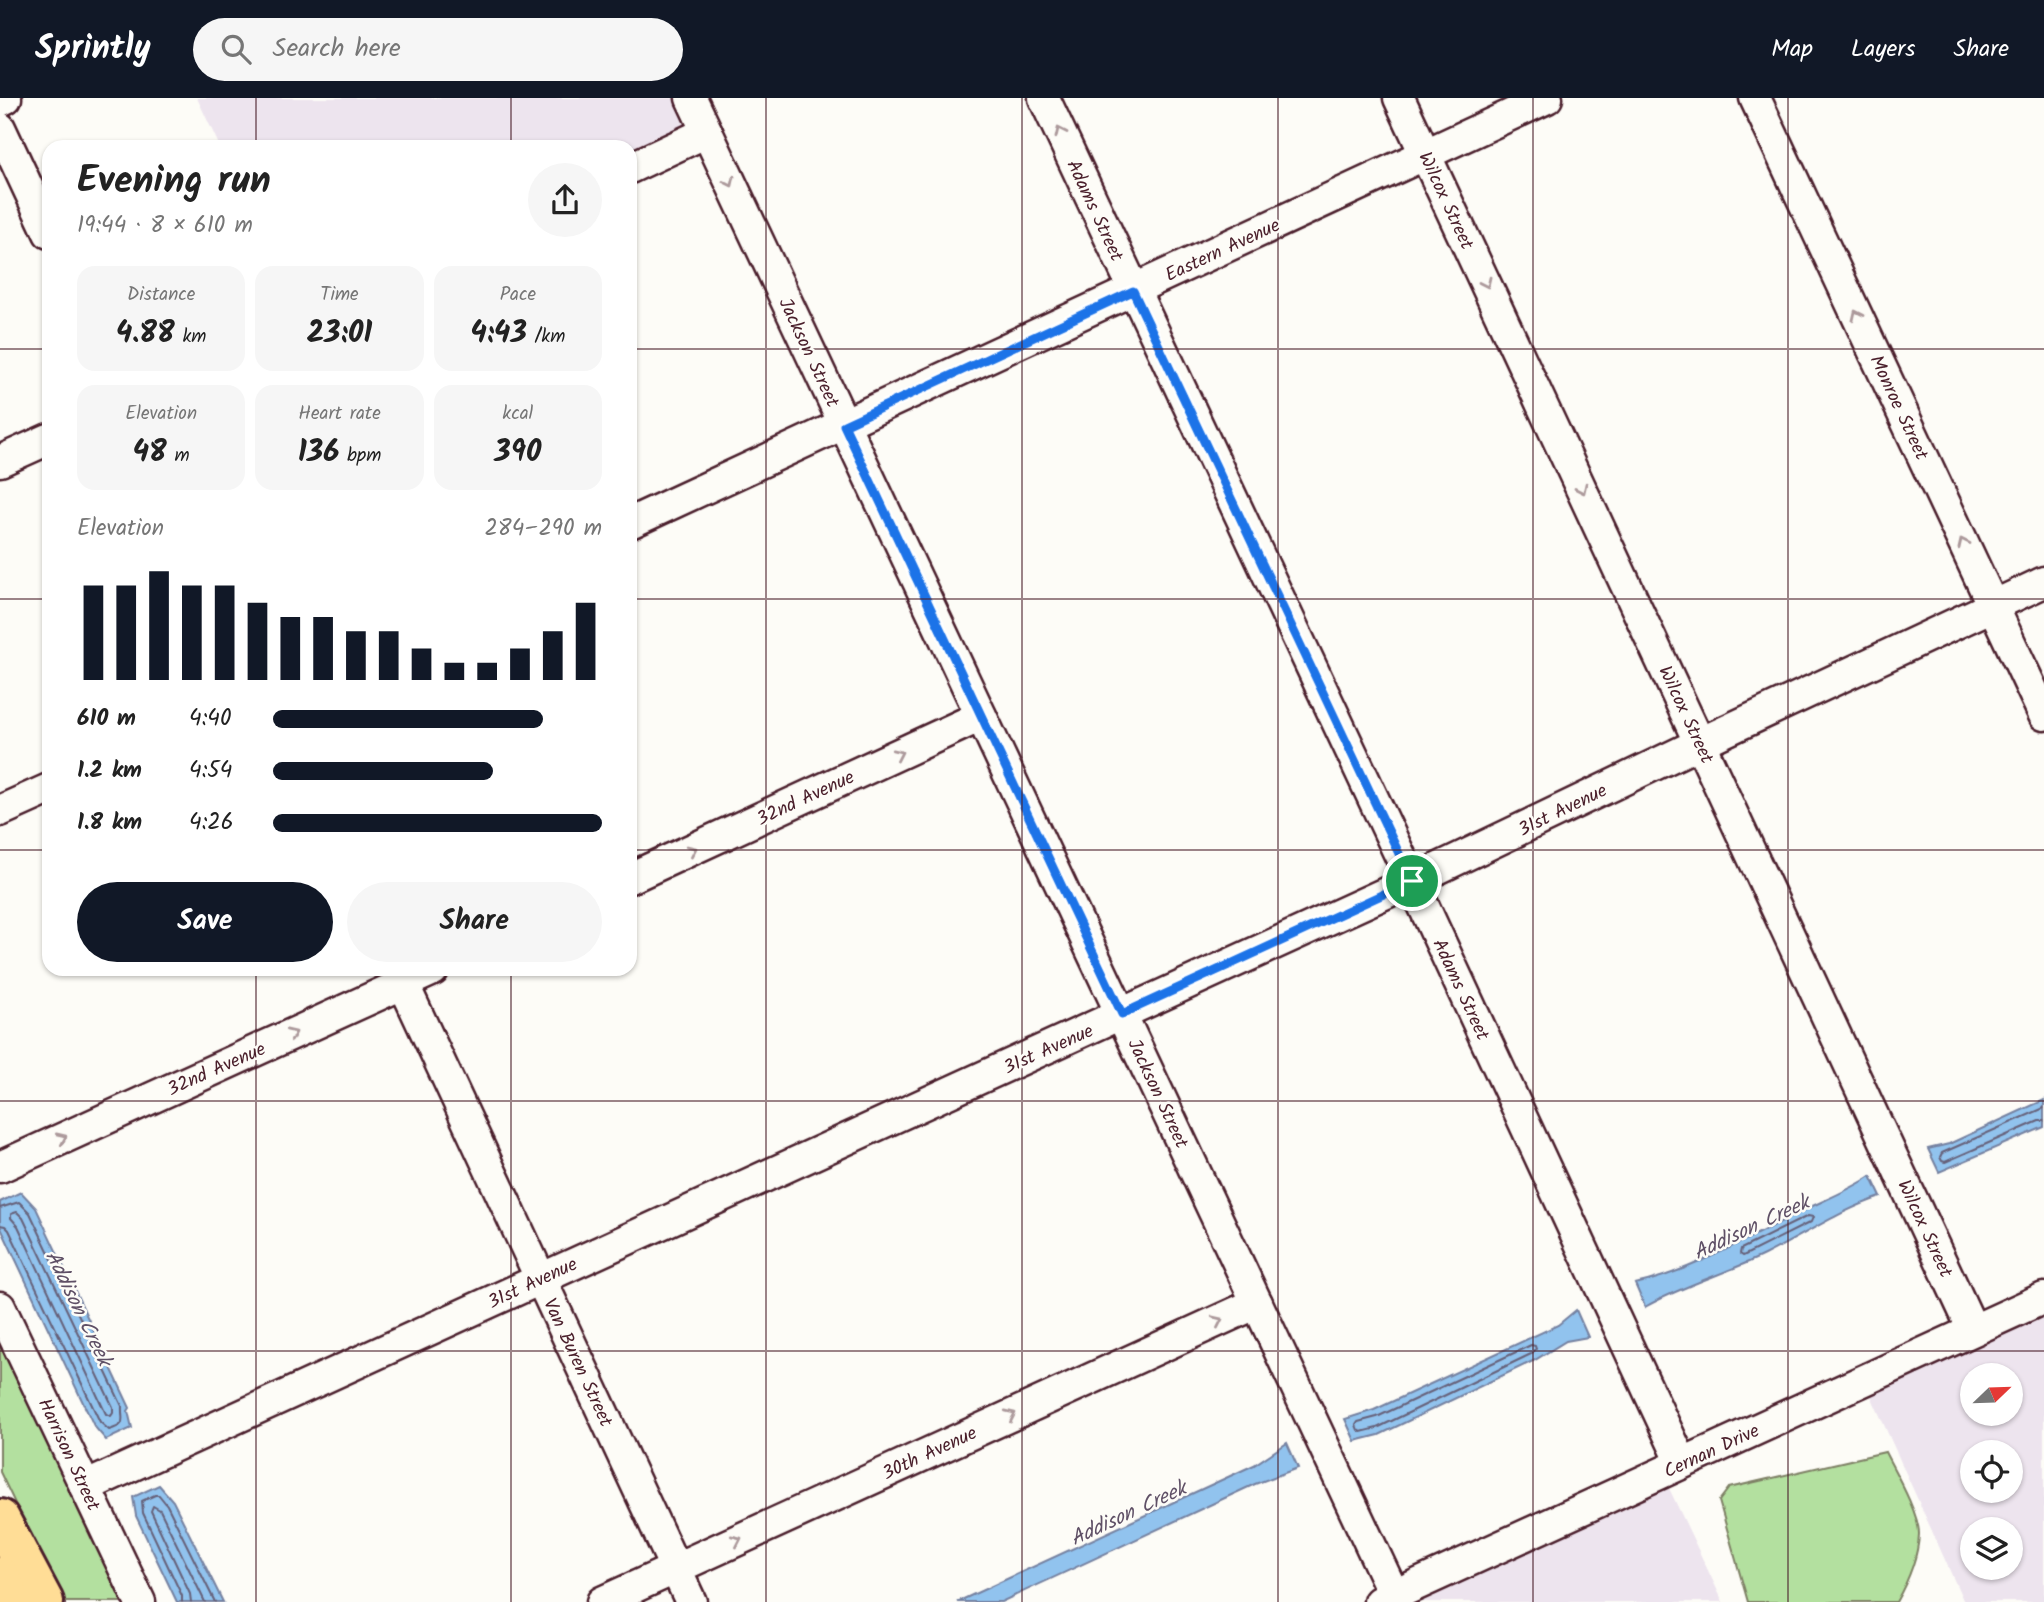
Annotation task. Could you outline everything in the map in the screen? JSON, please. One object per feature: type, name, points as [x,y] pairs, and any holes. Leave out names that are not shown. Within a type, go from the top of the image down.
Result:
[{"type":"highway","points":[[0,1519],[44,1602]]},
{"type":"highway","points":[[0,1577],[12,1602]]},
{"type":"street","points":[[0,101],[6,98]]},
{"type":"street","name":"Jackson Street","points":[[691,98],[1257,1303],[1386,1599]]},
{"type":"street","name":"Adams Street","points":[[1044,98],[1682,1464]]},
{"type":"street","name":"Wilcox Street","points":[[1399,98],[1973,1330]]},
{"type":"street","name":"Eastern Avenue","points":[[637,520],[1547,98]]},
{"type":"street","name":"Monroe Street","points":[[1755,98],[2044,715]]},
{"type":"street","points":[[0,128],[42,218]]},
{"type":"street","points":[[637,165],[707,132]]},
{"type":"street","points":[[0,461],[42,442]]},
{"type":"street","name":"31st Avenue","points":[[85,1487],[1412,881],[2044,582]]},
{"type":"street","name":"32nd Avenue","points":[[637,875],[981,716]]},
{"type":"street","points":[[0,811],[42,792]]},
{"type":"street","name":"32nd Avenue","points":[[0,1167],[400,976]]},
{"type":"street","name":"Van Buren Street","points":[[400,976],[691,1602]]},
{"type":"street","name":"Cernan Drive","points":[[1386,1599],[2044,1298]]},
{"type":"street","name":"30th Avenue","points":[[602,1602],[1257,1303]]},
{"type":"street","name":"Harrison Street","points":[[0,1307],[140,1602]]},
{"type":"shaded area","points":[[197,98],[684,98],[699,129],[637,159],[637,140],[217,140]]},
{"type":"shaded area","points":[[2044,1306],[2044,1602],[1964,1602],[1867,1387]]},
{"type":"shaded area","points":[[1667,1484],[1723,1602],[1401,1602]]},
{"type":"green space","points":[[0,1331],[127,1602],[62,1602],[0,1472]]},
{"type":"green space","points":[[1885,1452],[1911,1504],[1919,1534],[1912,1569],[1896,1602],[1748,1602],[1719,1501],[1729,1488]]},
{"type":"water","points":[[2044,1100],[2044,1127],[1939,1172],[1928,1149],[1949,1144]]},
{"type":"water","points":[[1871,1176],[1881,1197],[1836,1216],[1764,1255],[1674,1292],[1645,1307],[1635,1284],[1675,1272],[1716,1254]]},
{"type":"water","name":"Addison Creek","points":[[21,1192],[36,1208],[130,1408],[128,1411],[132,1428],[106,1440],[94,1426],[0,1226],[0,1202]]},
{"type":"water","points":[[1576,1310],[1588,1337],[1566,1341],[1535,1360],[1379,1435],[1355,1441],[1345,1419],[1374,1410],[1558,1325]]},
{"type":"water","points":[[1287,1443],[1298,1468],[1255,1484],[1001,1602],[957,1602],[1254,1465]]},
{"type":"water","points":[[159,1485],[173,1501],[223,1602],[177,1602],[136,1516],[133,1497]]},
{"type":"route","points":[[1133,291],[1412,881],[1122,1014],[844,425],[1133,291]]}]
